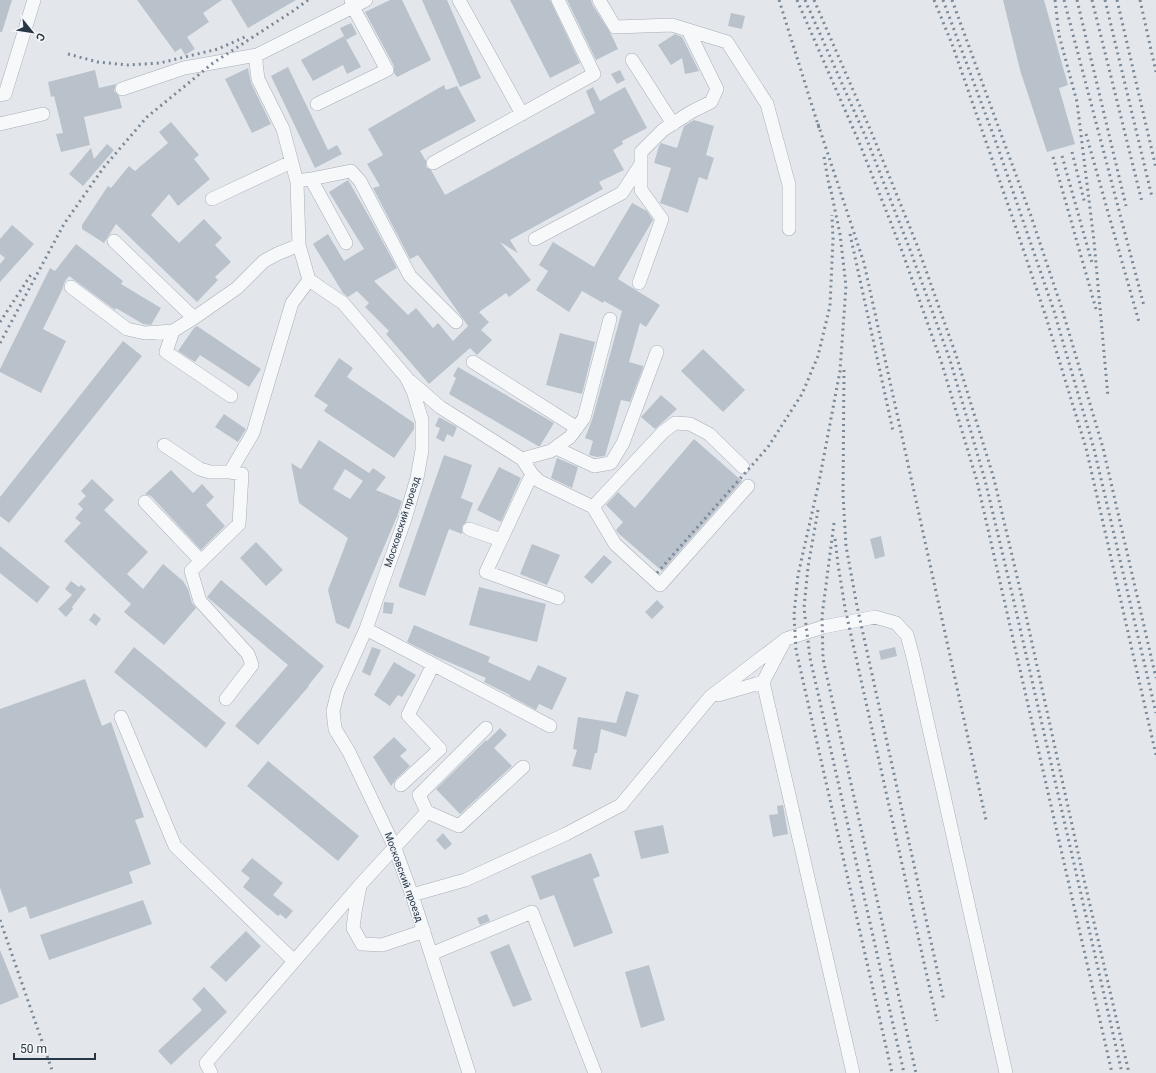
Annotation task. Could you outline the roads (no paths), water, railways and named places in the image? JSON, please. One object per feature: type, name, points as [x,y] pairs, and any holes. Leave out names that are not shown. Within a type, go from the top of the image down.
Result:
[{"type":"street","points":[[0,95],[5,94],[34,0]]},
{"type":"street","points":[[122,88],[184,68],[257,55],[352,3],[366,0]]},
{"type":"street","points":[[459,0],[522,114]]},
{"type":"street","points":[[433,162],[594,74],[558,0]]},
{"type":"street","points":[[599,0],[615,27],[672,25],[727,42],[768,104],[789,185],[788,229]]},
{"type":"street","points":[[317,104],[387,70],[352,3]]},
{"type":"street","points":[[639,283],[662,219],[641,190],[641,152],[663,130],[691,112],[711,102],[717,89],[688,30]]},
{"type":"street","points":[[230,472],[253,433],[292,303],[309,280],[299,245],[297,182],[283,129],[258,79],[256,63],[257,55]]},
{"type":"street","points":[[632,60],[672,124]]},
{"type":"street","points":[[0,124],[43,114]]},
{"type":"street","points":[[212,199],[292,162]]},
{"type":"street","points":[[535,239],[622,193],[641,164]]},
{"type":"street","points":[[297,182],[351,171],[360,181],[410,276],[456,322]]},
{"type":"street","points":[[311,179],[346,243]]},
{"type":"street","points":[[114,241],[194,318]]},
{"type":"street","points":[[71,287],[127,328],[145,333],[173,331],[237,288],[264,261],[299,245]]},
{"type":"street","name":"Московский проезд","points":[[309,280],[343,303],[406,377],[413,391],[422,420],[422,450],[417,478],[405,519],[366,629],[338,691],[333,711],[335,728],[349,752],[394,846],[424,931],[469,1073]]},
{"type":"street","points":[[522,459],[551,451],[556,448],[570,438],[584,418],[610,319]]},
{"type":"street","points":[[173,331],[166,352],[231,396]]},
{"type":"street","points":[[556,448],[594,466],[611,462],[623,443],[657,352]]},
{"type":"street","points":[[473,362],[577,428]]},
{"type":"street","points":[[406,377],[440,407],[522,459],[532,474],[539,481],[593,507],[615,544],[660,586],[748,486]]},
{"type":"street","points":[[593,507],[663,432],[675,423],[690,424],[709,434],[743,467]]},
{"type":"street","points":[[164,445],[200,469],[210,472],[230,472],[242,474],[239,524],[192,571],[200,601],[248,654],[252,665],[226,699]]},
{"type":"street","points":[[532,474],[486,572],[558,598]]},
{"type":"street","points":[[145,502],[202,561]]},
{"type":"street","points":[[469,528],[501,540]]},
{"type":"street","points":[[412,895],[465,880],[566,834],[621,805],[710,697],[786,639],[823,626],[875,617],[896,623],[907,635],[913,657],[1006,1073]]},
{"type":"street","points":[[366,629],[550,726]]},
{"type":"street","points":[[786,639],[763,682],[853,1073]]},
{"type":"street","points":[[401,785],[440,749],[408,715],[434,665]]},
{"type":"street","points":[[710,697],[763,682]]},
{"type":"street","points":[[121,717],[175,846],[294,961]]},
{"type":"street","points":[[486,728],[420,795],[427,812],[459,826],[523,767]]},
{"type":"street","points":[[212,1073],[206,1063],[394,846],[427,812]]},
{"type":"street","points":[[361,884],[355,912],[354,928],[362,944],[382,945],[424,931]]},
{"type":"street","points":[[431,954],[532,912],[596,1073]]},
{"type":"railway","points":[[0,343],[64,224],[104,167],[147,117],[213,63],[308,0]]},
{"type":"railway","points":[[779,0],[819,128]]},
{"type":"railway","points":[[797,0],[859,142],[902,251],[942,364],[977,481],[1112,1073]]},
{"type":"railway","points":[[805,0],[867,140],[909,247],[950,360],[985,480],[1122,1073]]},
{"type":"railway","points":[[814,0],[873,136],[917,245],[956,355],[994,479],[1129,1073]]},
{"type":"railway","points":[[934,0],[952,44],[1014,222],[1045,314],[1086,448],[1156,755]]},
{"type":"railway","points":[[943,0],[997,145],[1054,311],[1094,449],[1156,713]]},
{"type":"railway","points":[[952,0],[1031,216],[1062,309],[1103,448],[1156,678]]},
{"type":"railway","points":[[1055,0],[1059,35],[1077,102],[1094,241],[1108,397]]},
{"type":"railway","points":[[1064,0],[1144,306]]},
{"type":"railway","points":[[1077,0],[1126,206]]},
{"type":"railway","points":[[1092,0],[1142,202]]},
{"type":"railway","points":[[1105,0],[1152,197]]},
{"type":"railway","points":[[1117,0],[1156,168]]},
{"type":"railway","points":[[1140,0],[1156,72]]},
{"type":"railway","points":[[68,54],[98,62],[128,65],[160,63],[218,49],[247,36]]},
{"type":"railway","points":[[818,124],[864,263],[986,820]]},
{"type":"railway","points":[[1086,134],[1139,322]]},
{"type":"railway","points":[[1072,152],[1085,204]]},
{"type":"railway","points":[[1062,156],[1092,263]]},
{"type":"railway","points":[[824,157],[830,191]]},
{"type":"railway","points":[[1053,157],[1096,309]]},
{"type":"railway","points":[[830,186],[840,234],[846,286],[840,371],[819,482],[798,575],[794,615],[796,650],[892,1073]]},
{"type":"railway","points":[[657,573],[768,447],[802,394],[818,356],[830,306],[833,239],[832,215]]},
{"type":"railway","points":[[850,234],[893,431]]},
{"type":"railway","points":[[0,322],[32,273]]},
{"type":"railway","points":[[844,370],[843,494],[846,546],[857,606],[944,1001]]},
{"type":"railway","points":[[818,510],[808,567],[804,608],[810,658],[904,1073]]},
{"type":"railway","points":[[834,523],[822,616],[823,659],[916,1073]]},
{"type":"railway","points":[[835,539],[845,608],[937,1021]]},
{"type":"railway","points":[[0,920],[53,1073]]}]
